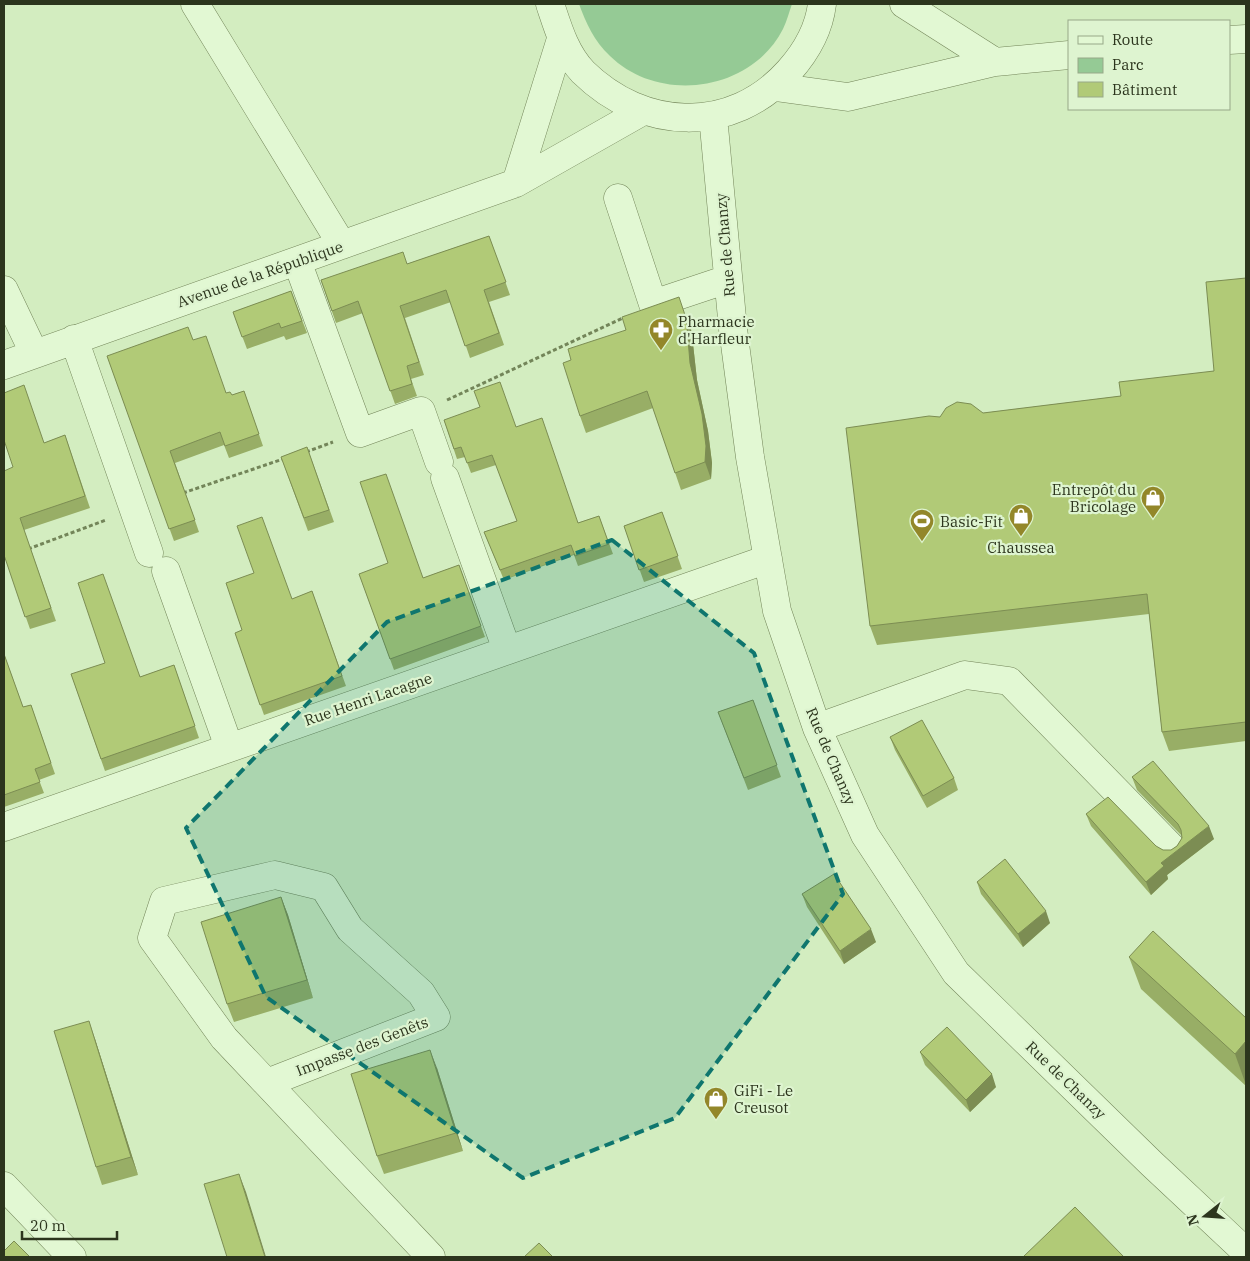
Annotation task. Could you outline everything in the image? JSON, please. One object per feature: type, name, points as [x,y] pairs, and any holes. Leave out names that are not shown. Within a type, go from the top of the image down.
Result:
[{"type":"street","points":[[196,4],[342,245]]},
{"type":"street","points":[[550,4],[561,39],[582,70],[610,95],[643,111],[678,118],[713,116],[746,105],[775,87],[803,56],[820,19],[822,4]]},
{"type":"street","points":[[904,4],[995,62]]},
{"type":"street","points":[[516,183],[561,39]]},
{"type":"street","points":[[1230,40],[1246,39]]},
{"type":"street","points":[[775,87],[848,97],[995,62],[1068,55]]},
{"type":"street","name":"Avenue de la République","points":[[4,365],[516,183],[643,111]]},
{"type":"street","name":"Rue de Chanzy","points":[[713,116],[728,279],[750,457],[777,611],[817,728],[865,835],[956,973],[1152,1164],[1246,1252]]},
{"type":"street","points":[[618,198],[653,304],[728,279]]},
{"type":"street","points":[[297,261],[360,433],[421,412],[507,650]]},
{"type":"street","points":[[4,290],[34,353]]},
{"type":"street","points":[[74,339],[134,510],[158,562],[229,748]]},
{"type":"street","name":"Rue Henri Lacagne","points":[[4,827],[768,559]]},
{"type":"street","points":[[817,728],[965,675],[1008,681],[1171,847]]},
{"type":"street","name":"Impasse des Genêts","points":[[268,1083],[436,1017],[421,993],[350,929],[324,887],[275,875],[164,902],[152,938],[224,1038],[431,1257]]},
{"type":"street","points":[[7,1198],[72,1257]]},
{"type":"path","points":[[421,412],[554,352],[653,304]]},
{"type":"path","points":[[303,452],[360,433]]},
{"type":"path","points":[[181,494],[294,456]]},
{"type":"path","points":[[22,551],[134,510]]},
{"type":"highlighted area","points":[[612,540],[754,653],[843,894],[675,1118],[523,1178],[266,997],[186,828],[387,622]]},
{"type":"green space","points":[[579,4],[792,4],[783,29],[768,50],[749,67],[727,78],[703,84],[678,85],[653,81],[630,71],[610,56],[591,31]]},
{"type":"building","points":[[489,236],[506,282],[484,290],[499,333],[465,346],[446,290],[400,306],[419,362],[407,366],[412,384],[390,391],[358,301],[332,311],[321,280],[403,252],[407,264]]},
{"type":"building","points":[[1246,278],[1246,722],[1162,732],[1147,594],[870,626],[846,428],[929,416],[940,417],[946,408],[957,402],[971,404],[983,413],[1121,396],[1119,382],[1214,371],[1206,282]]},
{"type":"building","points":[[291,291],[302,321],[281,328],[279,323],[242,337],[233,312]]},
{"type":"building","points":[[679,297],[687,327],[690,363],[702,414],[706,446],[705,462],[675,473],[647,391],[580,416],[563,363],[571,360],[568,349],[626,330],[622,317]]},
{"type":"building","points":[[188,327],[193,340],[206,336],[226,393],[230,392],[232,395],[244,391],[259,434],[225,446],[220,432],[170,451],[195,520],[169,529],[107,356]]},
{"type":"building","points":[[500,382],[516,427],[542,418],[578,523],[599,516],[609,544],[575,556],[571,545],[500,570],[484,532],[517,521],[492,455],[467,463],[461,447],[454,449],[444,420],[480,407],[474,391]]},
{"type":"building","points":[[24,385],[44,443],[65,435],[85,496],[20,518],[51,608],[25,617],[4,555],[4,471],[13,467],[4,440],[4,393]]},
{"type":"building","points":[[307,447],[329,510],[304,518],[281,457]]},
{"type":"building","points":[[386,474],[423,578],[459,565],[481,626],[390,659],[359,574],[388,563],[360,482]]},
{"type":"building","points":[[662,512],[678,556],[639,570],[624,526]]},
{"type":"building","points":[[262,517],[292,599],[312,591],[342,676],[260,705],[235,633],[242,630],[226,583],[254,573],[237,526]]},
{"type":"building","points":[[103,574],[140,677],[174,665],[195,726],[101,759],[71,674],[105,663],[78,583]]},
{"type":"building","points":[[4,654],[23,707],[31,705],[51,763],[35,769],[40,782],[4,795]]},
{"type":"building","points":[[753,700],[777,765],[744,778],[718,712]]},
{"type":"building","points":[[922,720],[954,778],[923,796],[890,737]]},
{"type":"building","points":[[1153,761],[1209,826],[1161,863],[1164,866],[1146,882],[1086,814],[1108,797],[1156,846],[1163,850],[1171,850],[1177,846],[1182,838],[1178,824],[1132,777]]},
{"type":"building","points":[[1005,859],[1046,911],[1018,934],[977,882]]},
{"type":"building","points":[[834,874],[871,929],[840,951],[802,894]]},
{"type":"building","points":[[281,897],[307,980],[227,1004],[201,922]]},
{"type":"building","points":[[1153,931],[1246,1018],[1246,1041],[1235,1054],[1129,957]]},
{"type":"building","points":[[89,1021],[131,1157],[96,1167],[54,1031]]},
{"type":"building","points":[[947,1027],[992,1074],[966,1100],[920,1052]]},
{"type":"building","points":[[430,1050],[456,1133],[377,1156],[351,1074]]},
{"type":"building","points":[[239,1174],[265,1257],[227,1257],[204,1184]]},
{"type":"building","points":[[1075,1207],[1124,1257],[1023,1257]]},
{"type":"building","points":[[14,1241],[30,1257],[4,1257],[4,1251]]},
{"type":"building","points":[[539,1243],[553,1257],[524,1257]]},
{"type":"place","name":"Pharmacie d'Harfleur","points":[[661,351]]},
{"type":"place","name":"Entrepôt du Bricolage","points":[[1153,519]]},
{"type":"place","name":"Chaussea","points":[[1021,537]]},
{"type":"place","name":"Basic-Fit","points":[[922,542]]},
{"type":"place","name":"GiFi - Le Creusot","points":[[716,1120]]}]
